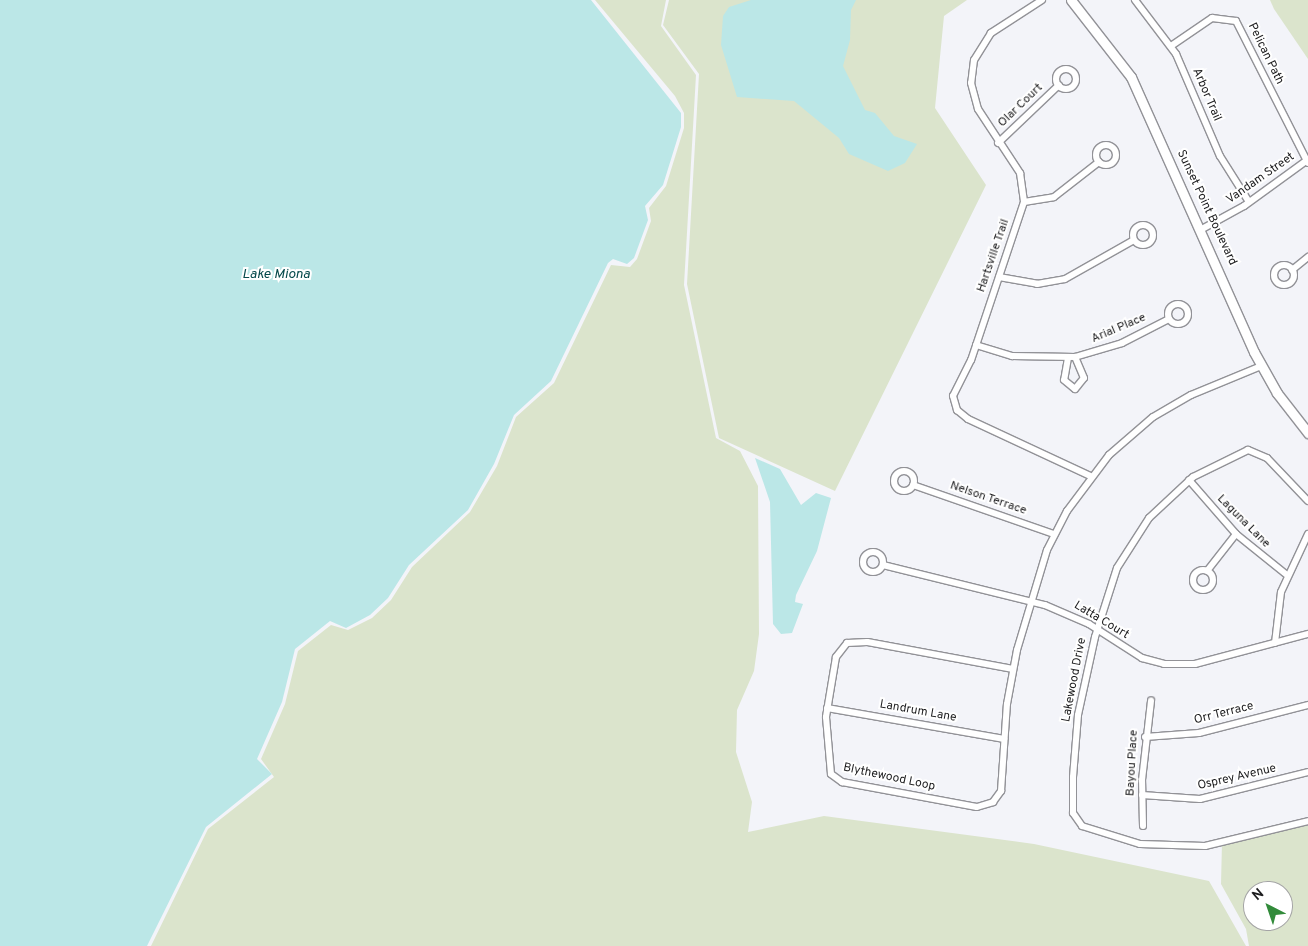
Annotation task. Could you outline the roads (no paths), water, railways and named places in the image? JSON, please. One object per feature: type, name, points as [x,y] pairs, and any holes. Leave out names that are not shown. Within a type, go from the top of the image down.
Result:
[{"type":"street","name":"Hartsville Trail","points":[[1042,0],[991,33],[974,60],[972,92],[983,121],[1020,173],[1024,202],[976,345],[953,396],[962,415],[1090,476]]},
{"type":"street","name":"Sunset Point Boulevard","points":[[1071,0],[1127,70],[1202,229],[1262,366],[1308,433]]},
{"type":"street","name":"Arbor Trail","points":[[1135,0],[1171,46],[1220,156],[1249,202]]},
{"type":"street","name":"Pelican Path","points":[[1171,46],[1212,18],[1236,21],[1307,162]]},
{"type":"street","name":"Olar Court","points":[[998,143],[1059,85]]},
{"type":"street","points":[[1024,202],[1054,198],[1099,162]]},
{"type":"street","name":"Vandam Street","points":[[1202,229],[1249,202],[1307,162]]},
{"type":"street","points":[[999,277],[1037,284],[1066,279],[1134,240]]},
{"type":"street","points":[[1292,270],[1308,257]]},
{"type":"street","name":"Arial Place","points":[[976,345],[1012,356],[1068,358],[1122,342],[1170,319]]},
{"type":"street","points":[[1068,358],[1064,380],[1075,389],[1084,378],[1075,357]]},
{"type":"street","name":"Blythewood Loop","points":[[1013,669],[853,641],[836,657],[828,708],[826,760],[836,779],[977,807],[992,802],[1001,790],[1004,739],[1013,669],[1032,601],[1054,534],[1090,476],[1158,414],[1262,366]]},
{"type":"street","name":"Lakewood Drive","points":[[1308,500],[1255,450],[1226,457],[1189,480],[1157,509],[1131,543],[1111,583],[1097,630],[1075,745],[1074,813],[1082,826],[1140,844],[1181,848],[1225,842],[1308,821]]},
{"type":"street","name":"Laguna Lane","points":[[1189,480],[1236,534],[1287,575]]},
{"type":"street","name":"Nelson Terrace","points":[[913,485],[1054,534]]},
{"type":"street","points":[[1207,571],[1236,534]]},
{"type":"street","points":[[1275,643],[1277,607],[1287,575],[1308,534]]},
{"type":"street","name":"Latta Court","points":[[882,565],[1032,601],[1097,630],[1142,658],[1174,665],[1308,634]]},
{"type":"street","name":"Bayou Place","points":[[1143,826],[1142,795],[1145,737],[1151,701]]},
{"type":"street","name":"Orr Terrace","points":[[1145,737],[1198,733],[1308,705]]},
{"type":"street","name":"Landrum Lane","points":[[828,708],[1004,739]]},
{"type":"street","name":"Osprey Avenue","points":[[1142,795],[1200,799],[1308,772]]},
{"type":"water","name":"Lake Miona","points":[[0,0],[591,0],[681,113],[681,127],[663,185],[645,206],[648,220],[634,258],[627,264],[613,259],[608,263],[551,381],[514,415],[494,464],[468,510],[409,565],[388,598],[370,615],[346,628],[330,621],[295,649],[282,702],[257,759],[272,774],[206,827],[147,946],[0,946]]},
{"type":"water","points":[[751,0],[856,0],[851,10],[850,40],[843,66],[865,110],[875,113],[894,136],[917,144],[905,163],[888,171],[849,154],[839,138],[794,101],[737,97],[721,45],[723,16],[729,7]]},
{"type":"water","points":[[755,458],[780,469],[801,505],[816,493],[831,498],[817,551],[796,595],[795,602],[803,604],[792,633],[781,634],[773,624],[770,502]]}]
